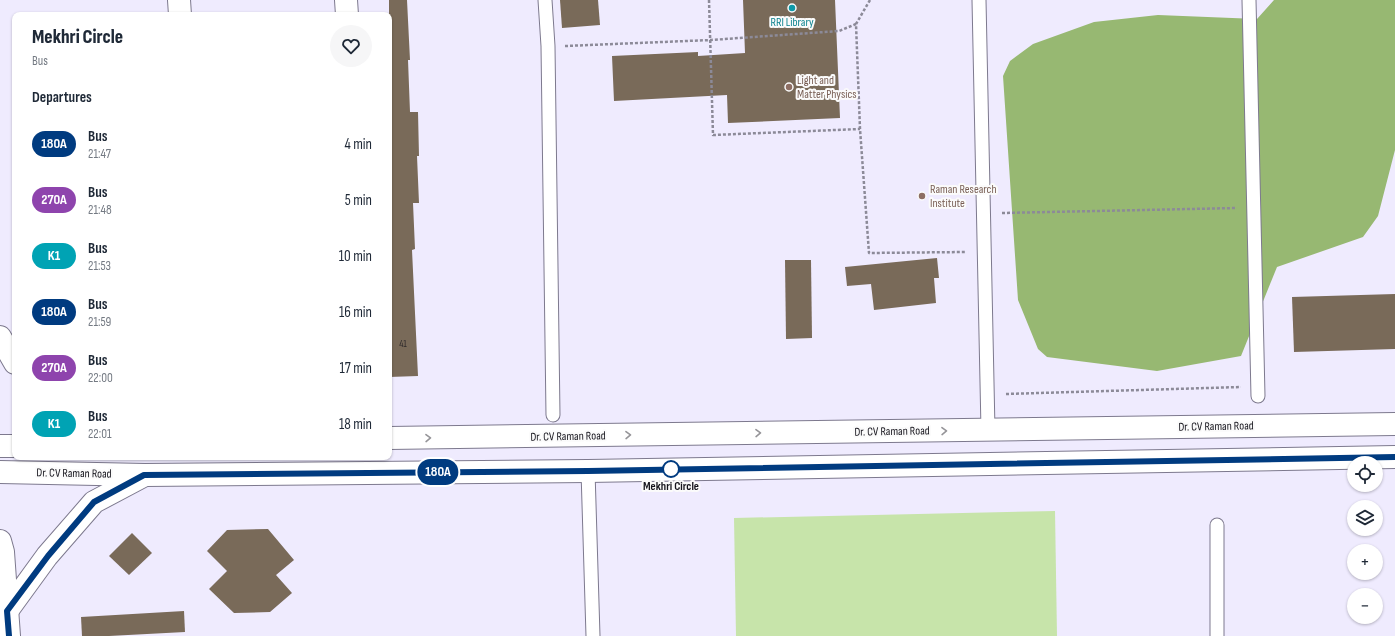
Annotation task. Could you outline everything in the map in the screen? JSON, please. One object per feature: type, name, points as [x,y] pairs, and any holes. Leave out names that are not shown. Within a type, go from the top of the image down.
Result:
[{"type":"main road","points":[[180,0],[180,12]]},
{"type":"main road","points":[[346,0],[347,12]]},
{"type":"main road","points":[[0,337],[12,358]]},
{"type":"main road","name":"Dr. CV Raman Road","points":[[392,438],[1395,424]]},
{"type":"main road","name":"Dr. CV Raman Road","points":[[0,472],[144,475],[588,471],[1395,457]]},
{"type":"main road","points":[[7,611],[48,556],[94,502],[144,475]]},
{"type":"main road","points":[[0,541],[3,552],[9,636]]},
{"type":"lane","points":[[545,0],[548,46],[553,415]]},
{"type":"lane","points":[[979,0],[988,430]]},
{"type":"lane","points":[[1249,0],[1257,391]]},
{"type":"lane","points":[[588,471],[593,636]]},
{"type":"lane","points":[[1217,525],[1217,636]]},
{"type":"path","points":[[709,0],[713,135],[860,129]]},
{"type":"path","points":[[870,0],[856,24],[860,129],[869,253],[984,252]]},
{"type":"path","points":[[548,46],[711,40],[839,31],[856,24]]},
{"type":"path","points":[[984,214],[1253,208]]},
{"type":"path","points":[[988,394],[1257,391]]},
{"type":"green space","points":[[1274,0],[1395,0],[1395,150],[1378,216],[1363,237],[1277,267],[1241,356],[1157,371],[1047,357],[1038,349],[1018,300],[1003,76],[1010,61],[1033,44],[1094,22],[1158,15],[1257,19]]},
{"type":"green space","points":[[1055,511],[1057,636],[736,636],[734,518]]},
{"type":"building","points":[[389,0],[407,0],[410,60],[408,60],[410,112],[418,112],[419,156],[417,156],[419,203],[413,203],[415,249],[412,250],[418,376],[392,377],[392,12],[389,12]]},
{"type":"building","points":[[560,0],[598,0],[600,25],[562,28]]},
{"type":"building","points":[[743,0],[835,0],[840,118],[728,123],[727,95],[614,101],[612,56],[698,52],[698,56],[745,53]]},
{"type":"building","points":[[937,258],[939,278],[934,278],[936,303],[874,310],[871,284],[847,286],[845,267]]},
{"type":"building","points":[[785,260],[811,260],[812,338],[786,339]]},
{"type":"building","points":[[1395,294],[1395,349],[1294,352],[1292,297]]},
{"type":"building","points":[[268,529],[294,560],[276,575],[292,593],[270,612],[234,613],[209,589],[227,571],[207,551],[227,530]]},
{"type":"building","points":[[132,533],[152,553],[129,575],[109,556]]},
{"type":"building","points":[[184,611],[185,632],[82,636],[81,617]]},
{"type":"bus line","name":"180A","points":[[9,636],[7,611],[56,546],[94,502],[144,475],[588,471],[1395,457]]},
{"type":"place","name":"RRI Library","points":[[792,8]]},
{"type":"place","name":"Light and Matter Physics","points":[[789,87]]},
{"type":"place","name":"Raman Research Institute","points":[[922,196]]},
{"type":"place","name":"Mekhri Circle","points":[[671,469]]}]
